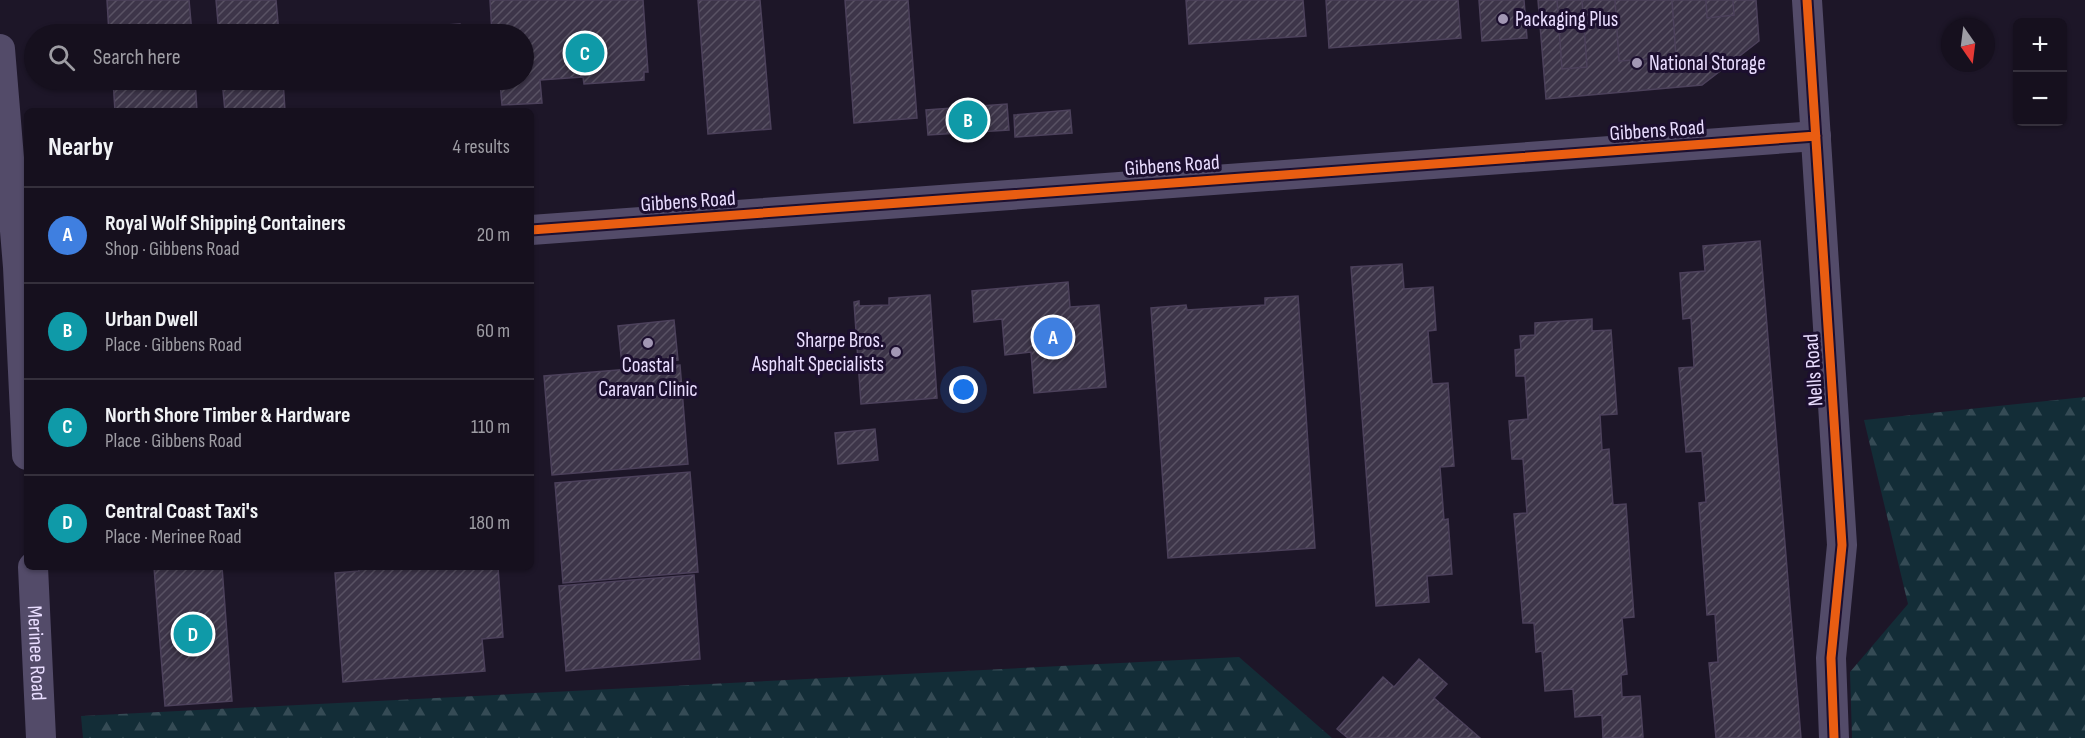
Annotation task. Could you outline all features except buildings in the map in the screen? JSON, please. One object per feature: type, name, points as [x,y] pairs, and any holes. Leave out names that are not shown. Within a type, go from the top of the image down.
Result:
[{"type":"street","name":"Nells Road","points":[[1808,0],[1842,545],[1832,658],[1834,738]]},
{"type":"street","points":[[0,48],[22,267],[24,342]]},
{"type":"street","name":"Gibbens Road","points":[[534,230],[1816,136]]},
{"type":"street","name":"Merinee Road","points":[[33,570],[41,738]]},
{"type":"green space","points":[[2085,397],[2085,738],[1852,738],[1850,672],[1908,604],[1864,420]]},
{"type":"green space","points":[[1239,657],[1332,738],[83,738],[81,716]]},
{"type":"cycle path","points":[[1807,0],[1842,545],[1831,658],[1834,738]]},
{"type":"cycle path","points":[[534,230],[1816,136]]},
{"type":"place","name":"Packaging Plus","points":[[1503,19]]},
{"type":"place","name":"North Shore Timber & Hardware","points":[[585,53]]},
{"type":"place","name":"National Storage","points":[[1637,63]]},
{"type":"place","name":"Urban Dwell","points":[[968,120]]},
{"type":"place","name":"Royal Wolf Shipping Containers","points":[[1053,337]]},
{"type":"place","name":"Coastal Caravan Clinic","points":[[648,343]]},
{"type":"place","name":"Sharpe Bros. Asphalt Specialists","points":[[896,352]]},
{"type":"place","name":"Central Coast Taxi's","points":[[193,634]]}]
